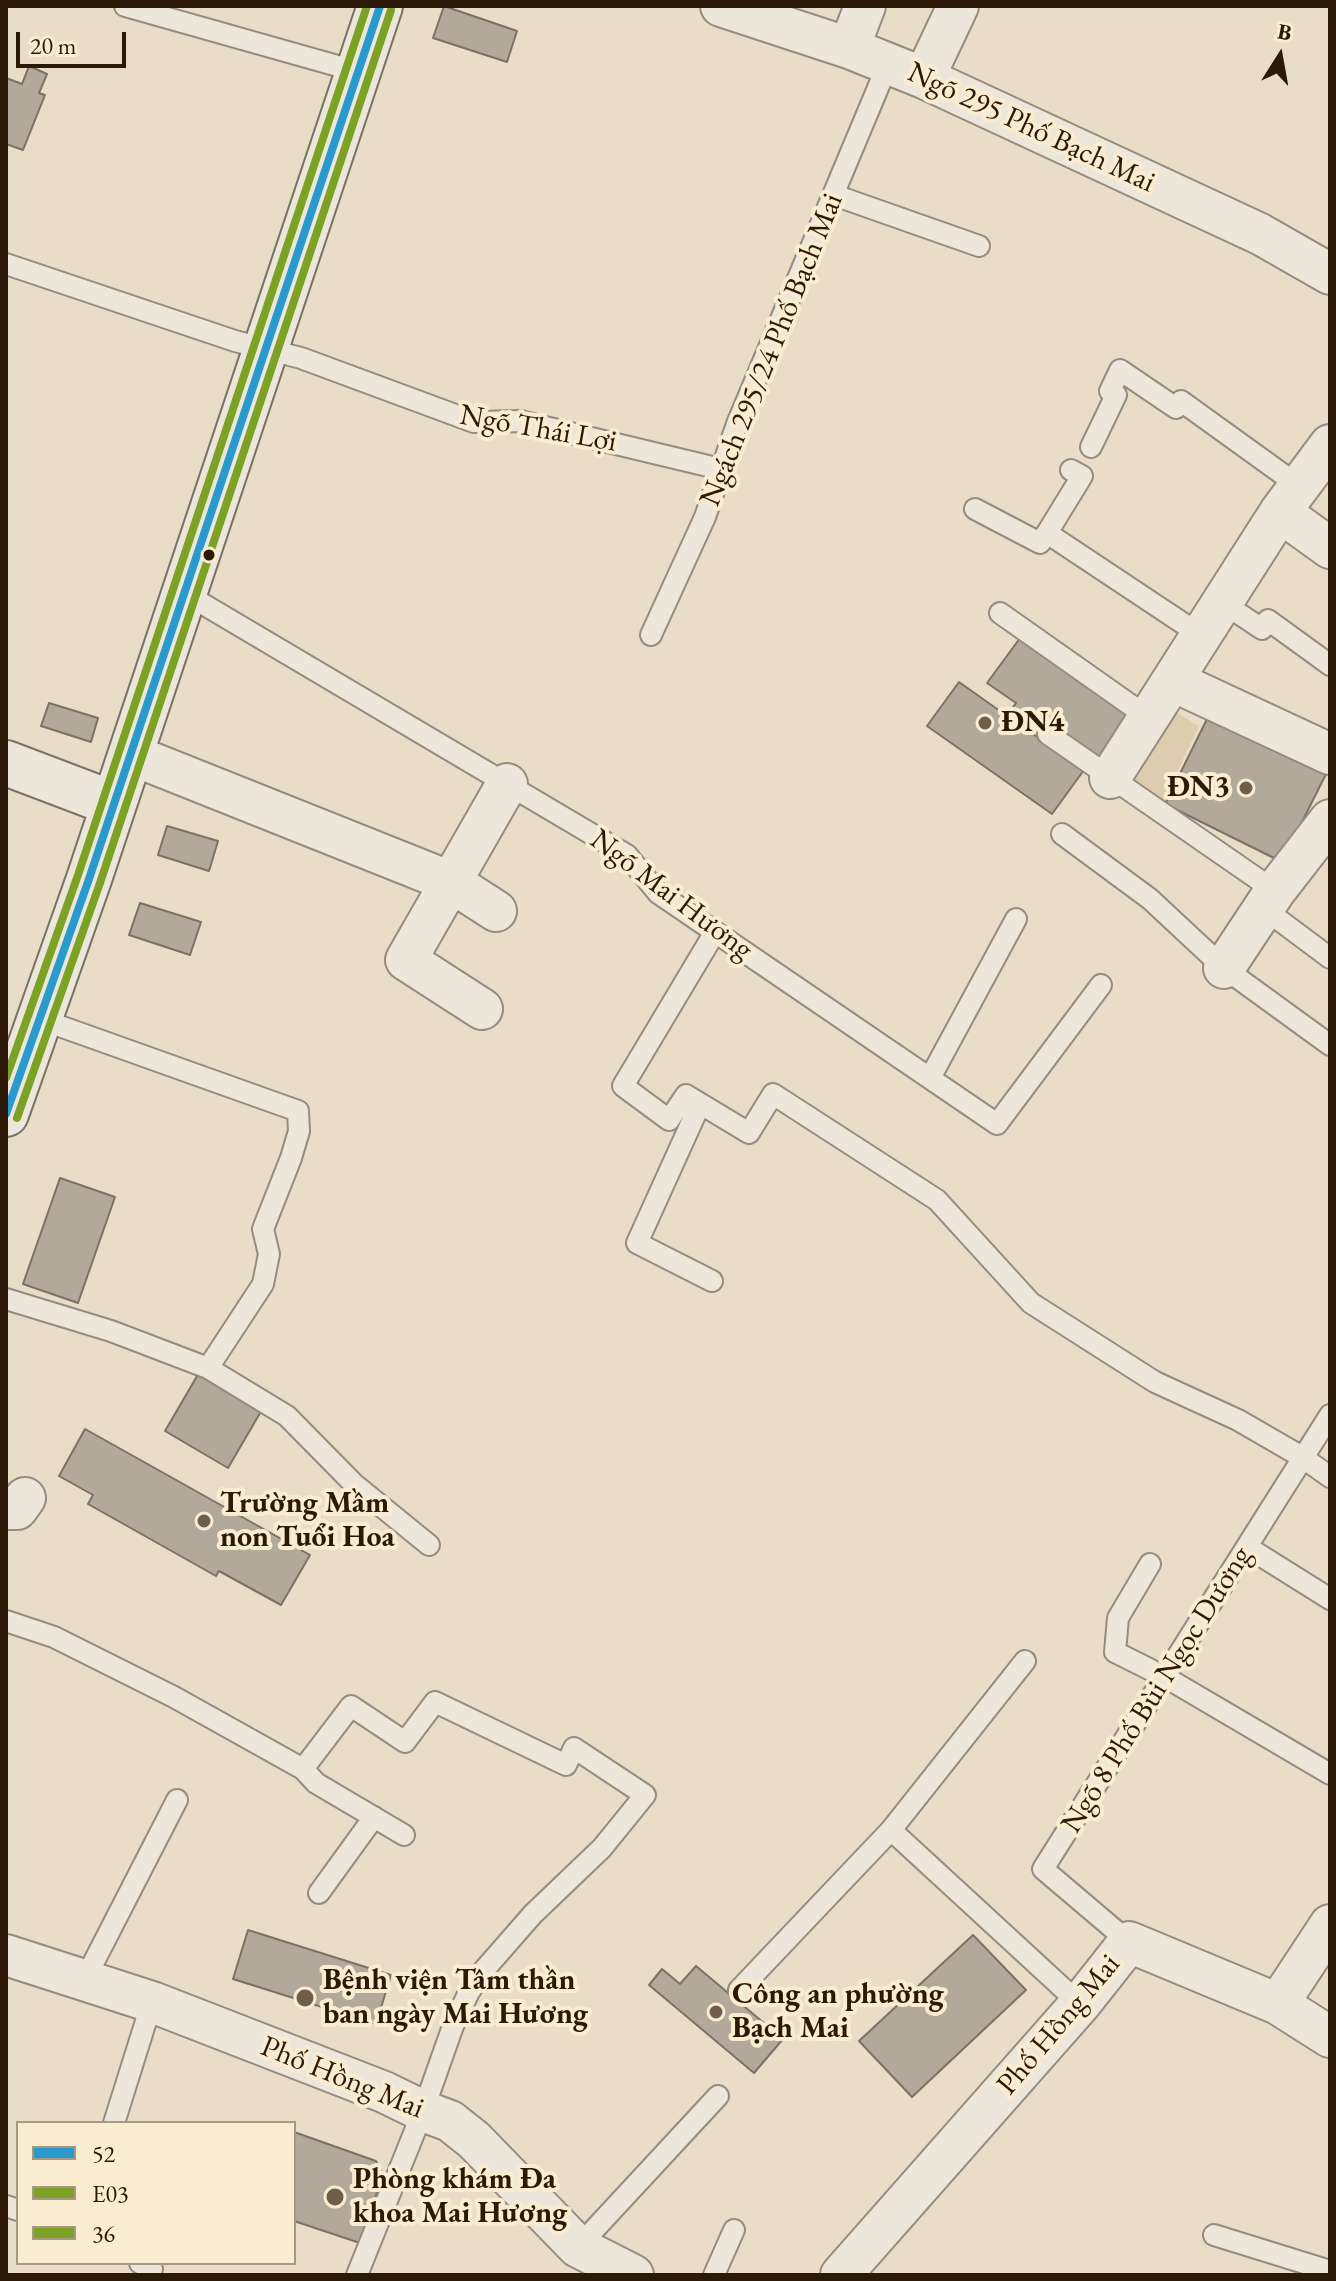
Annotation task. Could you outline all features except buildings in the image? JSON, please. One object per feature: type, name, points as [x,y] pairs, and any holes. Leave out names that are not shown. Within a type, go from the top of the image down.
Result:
[{"type":"main road","points":[[6,1114],[186,594],[380,6]]},
{"type":"main road","points":[[6,763],[114,804]]},
{"type":"street","name":"Ngõ 295 Phố Bạch Mai","points":[[721,6],[795,18],[849,48],[906,71],[1260,234],[1330,274]]},
{"type":"street","points":[[849,48],[865,6]]},
{"type":"street","points":[[906,71],[958,6]]},
{"type":"street","points":[[1110,778],[1290,499],[1330,445]]},
{"type":"street","points":[[1290,499],[1330,548]]},
{"type":"street","points":[[1173,681],[1330,754]]},
{"type":"street","points":[[130,754],[451,882],[496,911]]},
{"type":"street","points":[[482,1009],[406,960],[507,784]]},
{"type":"street","points":[[1224,968],[1269,899],[1324,839]]},
{"type":"street","points":[[1278,2004],[1330,1925]]},
{"type":"street","name":"Phố Hồng Mai","points":[[841,2275],[1080,2004],[1129,1942],[1278,2004],[1330,2037]]},
{"type":"street","name":"Phố Hồng Mai","points":[[6,1955],[152,2002],[384,2092],[450,2121],[607,2266]]},
{"type":"lane","points":[[125,6],[359,72]]},
{"type":"lane","name":"Ngách 295/24 Phố Bạch Mai","points":[[651,635],[705,517],[737,424],[834,195],[906,71]]},
{"type":"lane","points":[[834,195],[979,246]]},
{"type":"lane","name":"Ngõ Thái Lợi","points":[[6,264],[267,351],[301,358],[474,422],[520,421],[693,462],[721,472]]},
{"type":"lane","points":[[1091,447],[1116,395],[1110,391],[1120,370],[1176,408],[1181,401],[1290,499]]},
{"type":"lane","points":[[975,509],[1040,543],[1082,476],[1071,470]]},
{"type":"lane","points":[[1047,533],[1202,636]]},
{"type":"lane","name":"Ngõ Mai Hương","points":[[186,594],[627,855],[658,893],[997,1124],[1101,985]]},
{"type":"lane","points":[[1223,603],[1262,629],[1268,620],[1330,665]]},
{"type":"lane","points":[[1000,613],[1149,718]]},
{"type":"lane","points":[[1048,734],[1269,899],[1330,958]]},
{"type":"lane","points":[[1062,834],[1150,899],[1224,968],[1330,1045]]},
{"type":"lane","points":[[930,1078],[1016,919]]},
{"type":"lane","points":[[715,932],[623,1086],[669,1120],[686,1095],[749,1133],[773,1094],[937,1200],[1031,1303],[1155,1382],[1238,1420],[1330,1477]]},
{"type":"lane","points":[[40,1019],[298,1111],[299,1131],[291,1158],[263,1229],[269,1254],[263,1284],[208,1368]]},
{"type":"lane","points":[[700,1104],[637,1243],[712,1281]]},
{"type":"lane","points":[[6,1299],[111,1331],[208,1368],[287,1416],[354,1484],[429,1545]]},
{"type":"lane","name":"Ngõ 8 Phố Bùi Ngọc Dương","points":[[1129,1942],[1043,1869],[1330,1415]]},
{"type":"lane","points":[[1247,1547],[1330,1599]]},
{"type":"lane","points":[[1150,1564],[1118,1618],[1115,1652],[1165,1677],[1330,1774]]},
{"type":"lane","points":[[6,1621],[54,1637],[134,1677],[303,1769],[316,1783],[404,1835]]},
{"type":"lane","points":[[739,1990],[891,1830],[1025,1661]]},
{"type":"lane","points":[[303,1769],[351,1706],[405,1742],[435,1702],[566,1765],[574,1748],[645,1795],[602,1848],[533,1914],[484,1970],[453,2026],[423,2111],[357,2275]]},
{"type":"lane","points":[[84,1981],[177,1800]]},
{"type":"lane","points":[[319,1893],[374,1817]]},
{"type":"lane","points":[[891,1830],[1080,2004]]},
{"type":"lane","points":[[115,2121],[152,2002]]},
{"type":"lane","points":[[607,2266],[718,2096]]},
{"type":"lane","points":[[714,2275],[734,2230]]},
{"type":"lane","points":[[1214,2235],[1330,2271]]},
{"type":"shaded area","points":[[1165,706],[1199,726],[1162,803],[1118,775]]},
{"type":"transit line","name":"36","points":[[6,1078],[78,875],[367,6]]},
{"type":"transit line","name":"52","points":[[6,1114],[89,879],[380,6]]},
{"type":"transit line","name":"E03","points":[[17,1118],[100,883],[391,10]]},
{"type":"place","name":"ĐN4","points":[[985,723]]},
{"type":"place","name":"ĐN3","points":[[1246,788]]},
{"type":"place","name":"Trường Mầm non Tuổi Hoa","points":[[204,1521]]},
{"type":"place","name":"Bệnh viện Tâm thần ban ngày Mai Hương","points":[[305,1998]]},
{"type":"place","name":"Công an phường Bạch Mai","points":[[716,2012]]},
{"type":"place","name":"Phòng khám Đa khoa Mai Hương","points":[[335,2197]]}]
